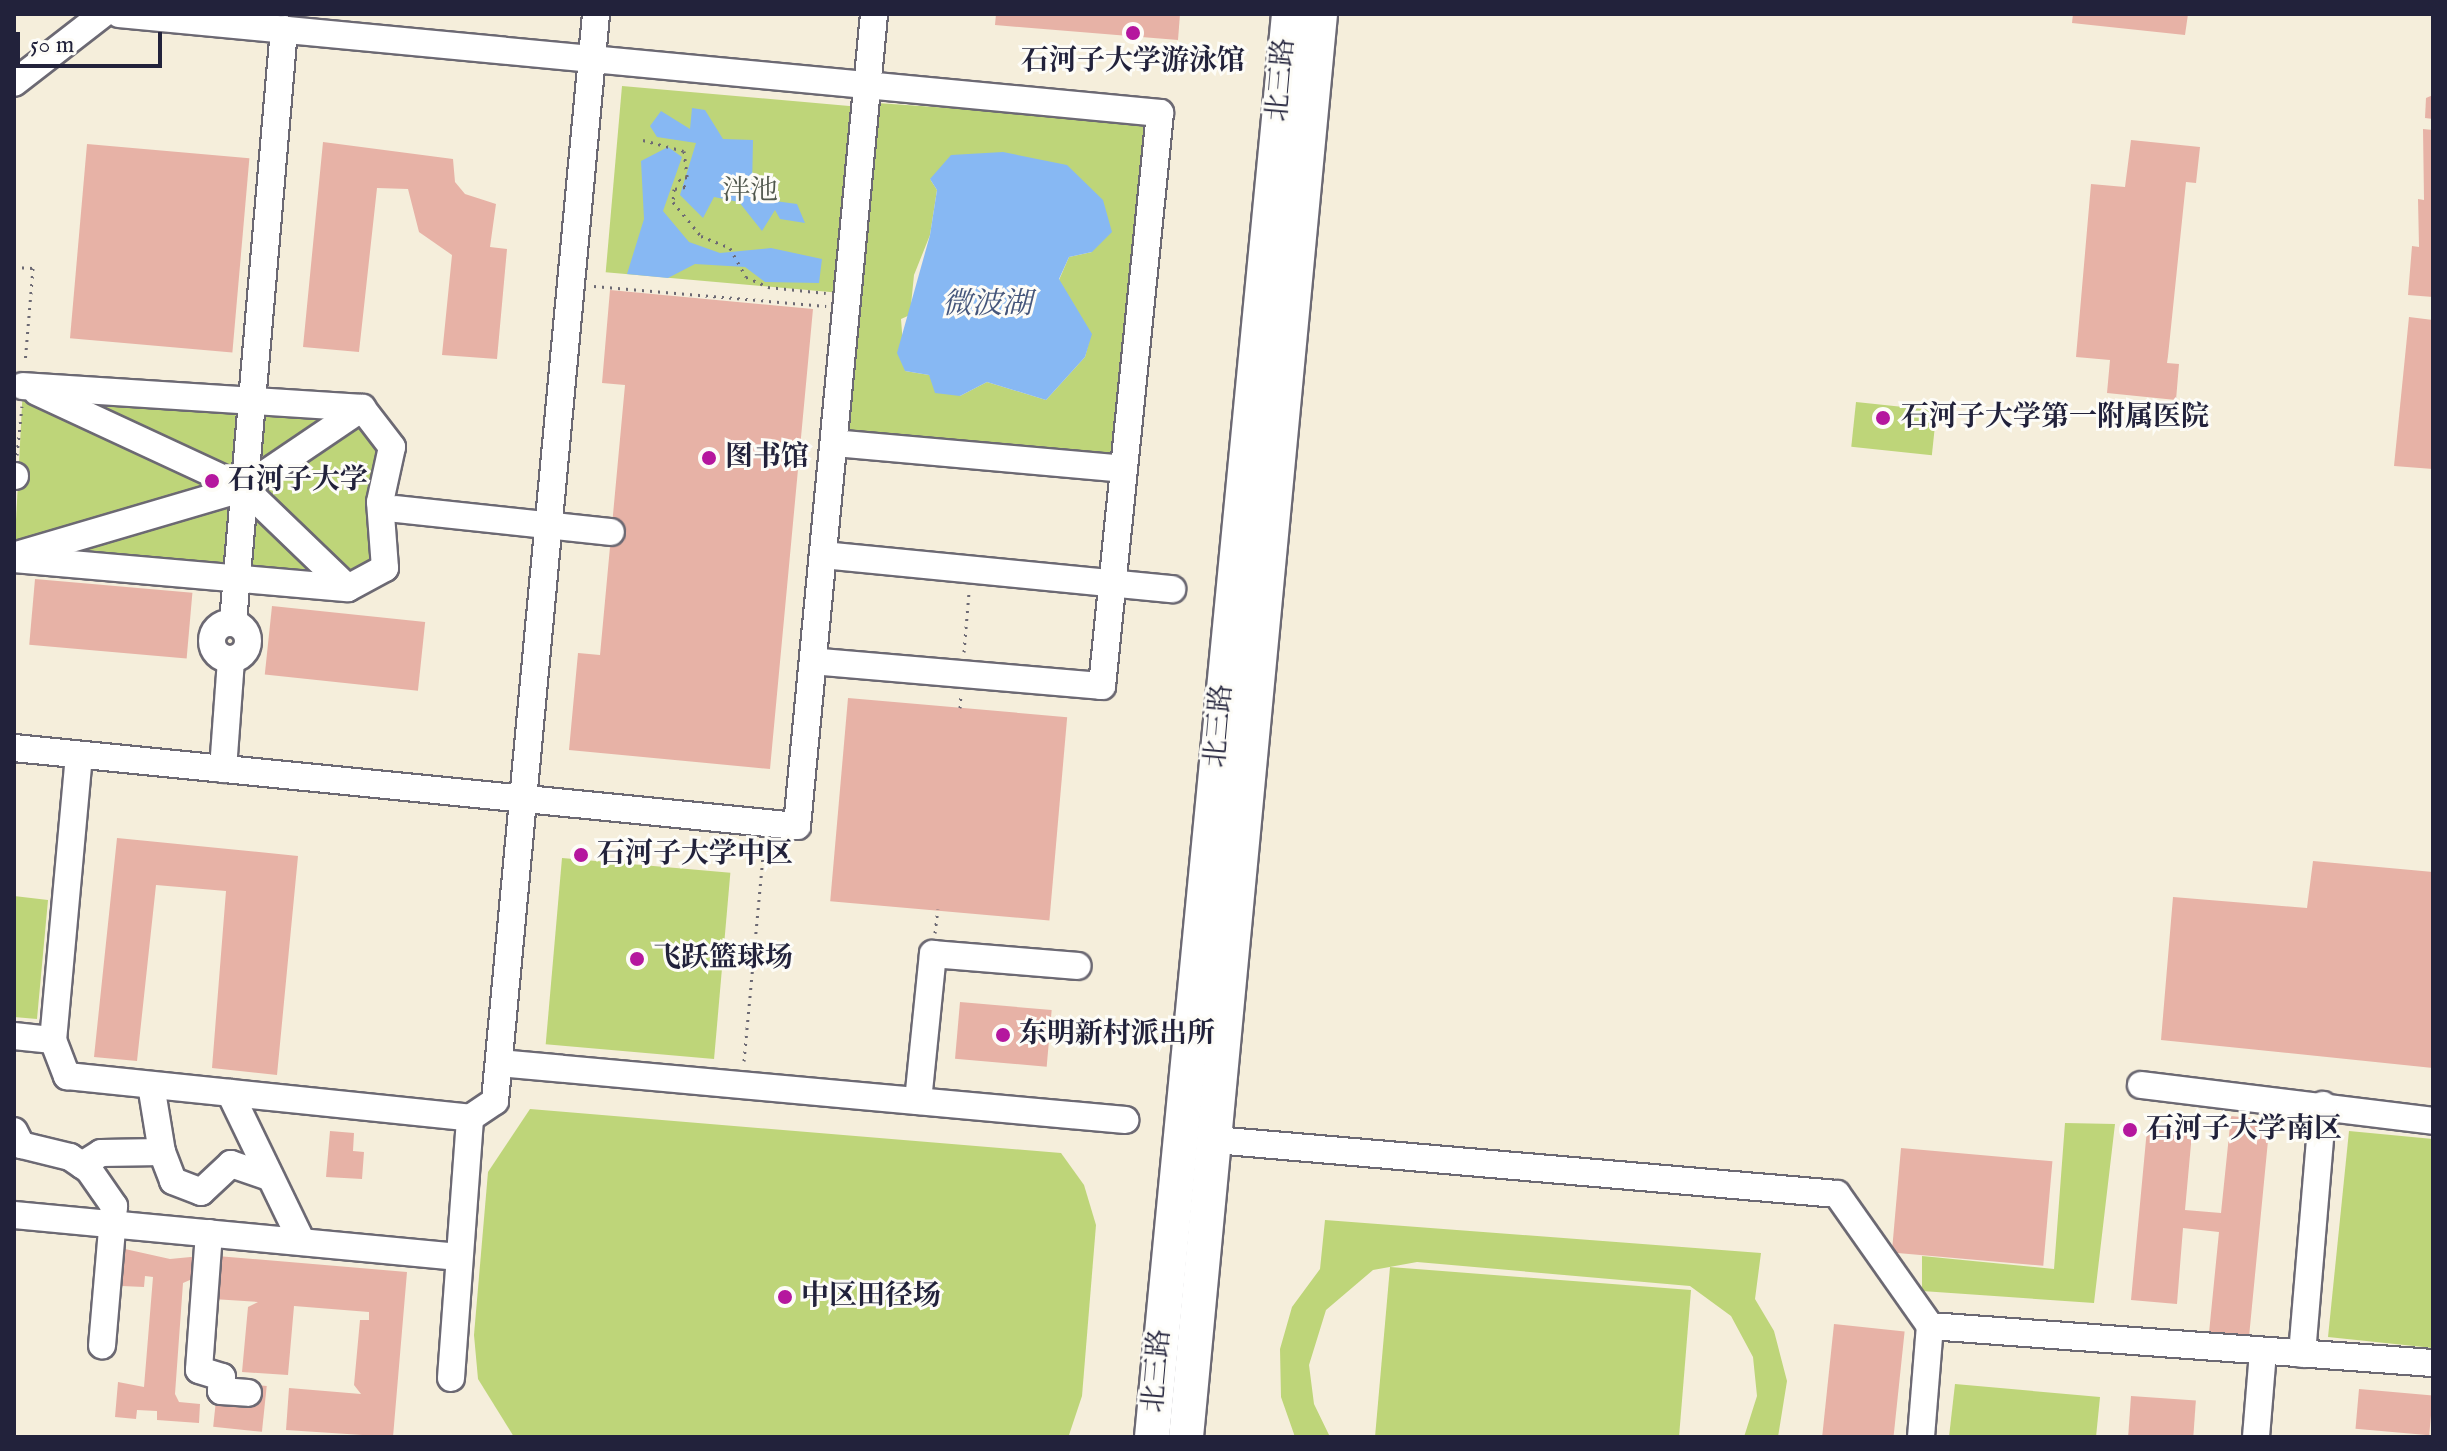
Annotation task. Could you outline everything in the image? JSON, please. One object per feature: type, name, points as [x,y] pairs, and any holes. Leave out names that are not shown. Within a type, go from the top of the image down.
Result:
[{"type":"main road","name":"北三路","points":[[1152,1437],[1289,14]]},
{"type":"main road","name":"北三路","points":[[1186,1437],[1320,14]]},
{"type":"lane","points":[[14,83],[103,14]]},
{"type":"lane","points":[[119,14],[592,57],[867,88],[1160,113],[1102,686],[813,661]]},
{"type":"lane","points":[[79,755],[53,1040],[67,1076],[470,1118],[495,1101],[596,14]]},
{"type":"lane","points":[[14,748],[797,826],[874,14]]},
{"type":"lane","points":[[223,769],[231,659],[249,642],[233,622],[284,29]]},
{"type":"lane","points":[[14,558],[348,588],[385,568],[380,502],[392,447],[362,408],[23,386],[244,488],[348,588]]},
{"type":"lane","points":[[14,558],[244,488],[362,408]]},
{"type":"lane","points":[[834,443],[1124,469]]},
{"type":"lane","points":[[396,509],[611,532]]},
{"type":"lane","points":[[823,555],[1172,589]]},
{"type":"lane","points":[[918,1101],[933,954],[1078,966]]},
{"type":"lane","points":[[14,1036],[53,1040]]},
{"type":"lane","points":[[499,1063],[1125,1120]]},
{"type":"lane","points":[[151,1085],[162,1152],[173,1181],[201,1192],[231,1164],[269,1177]]},
{"type":"lane","points":[[2141,1085],[2323,1105],[2433,1121]]},
{"type":"lane","points":[[230,1093],[302,1242]]},
{"type":"lane","points":[[2302,1354],[2323,1105]]},
{"type":"lane","points":[[451,1378],[470,1118]]},
{"type":"lane","points":[[14,1131],[21,1145],[82,1165],[105,1187],[114,1225],[102,1345]]},
{"type":"lane","points":[[1215,1140],[1837,1194],[1930,1326],[1921,1437]]},
{"type":"lane","points":[[82,1165],[101,1153],[162,1152]]},
{"type":"lane","points":[[14,1215],[459,1257]]},
{"type":"lane","points":[[209,1233],[199,1370],[222,1377],[221,1391],[248,1393]]},
{"type":"lane","points":[[1930,1326],[2433,1363]]},
{"type":"lane","points":[[2256,1437],[2263,1351]]},
{"type":"path","points":[[643,140],[684,151],[687,177],[679,179],[685,187],[674,189],[673,202],[701,236],[730,248],[746,277],[768,287],[847,302]]},
{"type":"path","points":[[570,284],[847,302]]},
{"type":"path","points":[[962,674],[971,569]]},
{"type":"path","points":[[742,1085],[766,823]]},
{"type":"green space","name":"泮池","points":[[622,86],[852,106],[836,292],[606,272]]},
{"type":"green space","points":[[877,103],[1150,122],[1113,455],[848,430]],"holes":[[[930,179],[1092,252],[1069,257],[1059,280],[1091,334],[1085,357],[1046,400],[987,382],[960,396],[929,375],[905,371],[901,319],[910,315],[914,275],[930,235],[937,190]]]},
{"type":"green space","points":[[23,386],[362,408],[384,451],[385,568],[348,588],[14,559]]},
{"type":"green space","points":[[1856,402],[1937,410],[1932,455],[1851,447]]},
{"type":"green space","name":"飞跃篮球场","points":[[562,858],[730,873],[714,1059],[546,1044]]},
{"type":"green space","points":[[14,896],[48,900],[37,1019],[14,1017]]},
{"type":"green space","name":"中区田径场","points":[[530,1109],[1061,1153],[1084,1185],[1096,1225],[1082,1396],[1069,1435],[514,1437],[478,1379],[474,1335],[488,1172]]},
{"type":"green space","points":[[2065,1123],[2115,1124],[2094,1303],[1922,1291],[1922,1256],[2054,1269]]},
{"type":"green space","points":[[2349,1131],[2433,1139],[2433,1348],[2328,1337]]},
{"type":"green space","points":[[1325,1220],[1761,1253],[1755,1299],[1774,1331],[1787,1381],[1778,1437],[1744,1437],[1757,1396],[1753,1357],[1731,1316],[1690,1286],[1417,1262],[1373,1270],[1326,1310],[1309,1365],[1314,1404],[1330,1437],[1295,1437],[1281,1397],[1280,1349],[1292,1307],[1320,1269]]},
{"type":"green space","points":[[1390,1267],[1691,1290],[1679,1437],[1375,1437]]},
{"type":"green space","points":[[1955,1384],[2100,1397],[2096,1437],[1949,1437]]},
{"type":"water","points":[[692,108],[705,110],[723,139],[753,140],[752,189],[761,199],[797,204],[805,223],[780,219],[775,210],[762,231],[739,202],[714,197],[703,218],[680,195],[696,143],[657,137],[650,126],[661,111],[690,129]]},
{"type":"water","points":[[668,147],[682,157],[663,211],[689,242],[720,253],[771,248],[822,259],[819,283],[765,282],[745,267],[695,264],[668,278],[627,274],[644,219],[641,161]]},
{"type":"water","name":"微波湖","points":[[1003,152],[1067,165],[1103,200],[1112,232],[1092,252],[1069,257],[1059,279],[1092,334],[1085,357],[1046,400],[987,382],[960,396],[935,393],[929,375],[905,371],[897,353],[930,235],[937,190],[930,179],[951,155]]},
{"type":"building","name":"石河子大学游泳馆","points":[[996,14],[1180,14],[1178,40],[995,25]]},
{"type":"building","points":[[2073,14],[2188,14],[2185,35],[2072,23]]},
{"type":"building","points":[[2433,95],[2433,119],[2425,118],[2426,98]]},
{"type":"building","points":[[2423,129],[2433,130],[2433,297],[2408,295],[2412,246],[2419,247],[2418,199],[2424,200]]},
{"type":"building","points":[[2131,140],[2200,147],[2196,183],[2186,182],[2167,363],[2179,364],[2176,400],[2107,393],[2110,360],[2076,357],[2091,184],[2125,187]]},
{"type":"building","points":[[323,142],[453,159],[455,182],[465,194],[496,204],[490,247],[507,249],[497,359],[442,355],[452,255],[419,232],[408,189],[377,188],[359,352],[303,347]]},
{"type":"building","points":[[87,144],[249,158],[232,352],[70,338]]},
{"type":"building","name":"图书馆","points":[[610,290],[813,309],[770,769],[569,750],[578,653],[600,655],[625,385],[602,383]]},
{"type":"building","points":[[2409,317],[2433,320],[2433,469],[2394,466]]},
{"type":"building","points":[[35,579],[192,593],[187,659],[29,645]]},
{"type":"building","points":[[272,606],[425,622],[418,691],[265,675]]},
{"type":"building","points":[[848,698],[1067,717],[1049,920],[830,901]]},
{"type":"building","points":[[117,838],[298,856],[277,1075],[212,1068],[226,891],[156,885],[137,1061],[94,1057]]},
{"type":"building","points":[[2313,861],[2433,872],[2433,1068],[2161,1040],[2173,897],[2307,908]]},
{"type":"building","name":"东明新村派出所","points":[[960,1002],[1052,1010],[1047,1067],[955,1059]]},
{"type":"building","points":[[2231,1116],[2270,1120],[2249,1337],[2209,1333],[2219,1232],[2183,1228],[2177,1304],[2131,1300],[2147,1129],[2192,1133],[2185,1210],[2221,1213]]},
{"type":"building","points":[[330,1131],[354,1133],[353,1151],[364,1152],[362,1179],[326,1177]]},
{"type":"building","points":[[1901,1148],[2052,1161],[2043,1266],[1892,1253]]},
{"type":"building","points":[[125,1249],[170,1259],[201,1256],[199,1276],[183,1283],[175,1394],[179,1402],[200,1404],[199,1423],[157,1420],[157,1411],[137,1410],[136,1419],[115,1417],[118,1382],[144,1387],[153,1277],[145,1276],[144,1287],[122,1286]]},
{"type":"building","points":[[217,1256],[407,1272],[393,1437],[286,1430],[289,1388],[361,1394],[354,1385],[360,1320],[369,1320],[369,1312],[294,1306],[288,1375],[242,1372],[248,1307],[258,1302],[213,1299]]},
{"type":"building","points":[[1834,1324],[1905,1331],[1894,1437],[1822,1437]]},
{"type":"building","points":[[218,1381],[267,1386],[262,1432],[213,1427]]},
{"type":"building","points":[[2359,1389],[2433,1395],[2429,1435],[2356,1429]]},
{"type":"building","points":[[2131,1396],[2196,1401],[2193,1437],[2128,1437]]},
{"type":"place","name":"石河子大学游泳馆","points":[[1133,33]]},
{"type":"place","name":"石河子大学第一附属医院","points":[[1883,418]]},
{"type":"place","name":"图书馆","points":[[709,458]]},
{"type":"place","name":"石河子大学","points":[[212,481]]},
{"type":"place","name":"石河子大学中区","points":[[581,855]]},
{"type":"place","name":"飞跃篮球场","points":[[637,959]]},
{"type":"place","name":"东明新村派出所","points":[[1003,1035]]},
{"type":"place","name":"石河子大学南区","points":[[2130,1130]]},
{"type":"place","name":"中区田径场","points":[[785,1297]]}]
